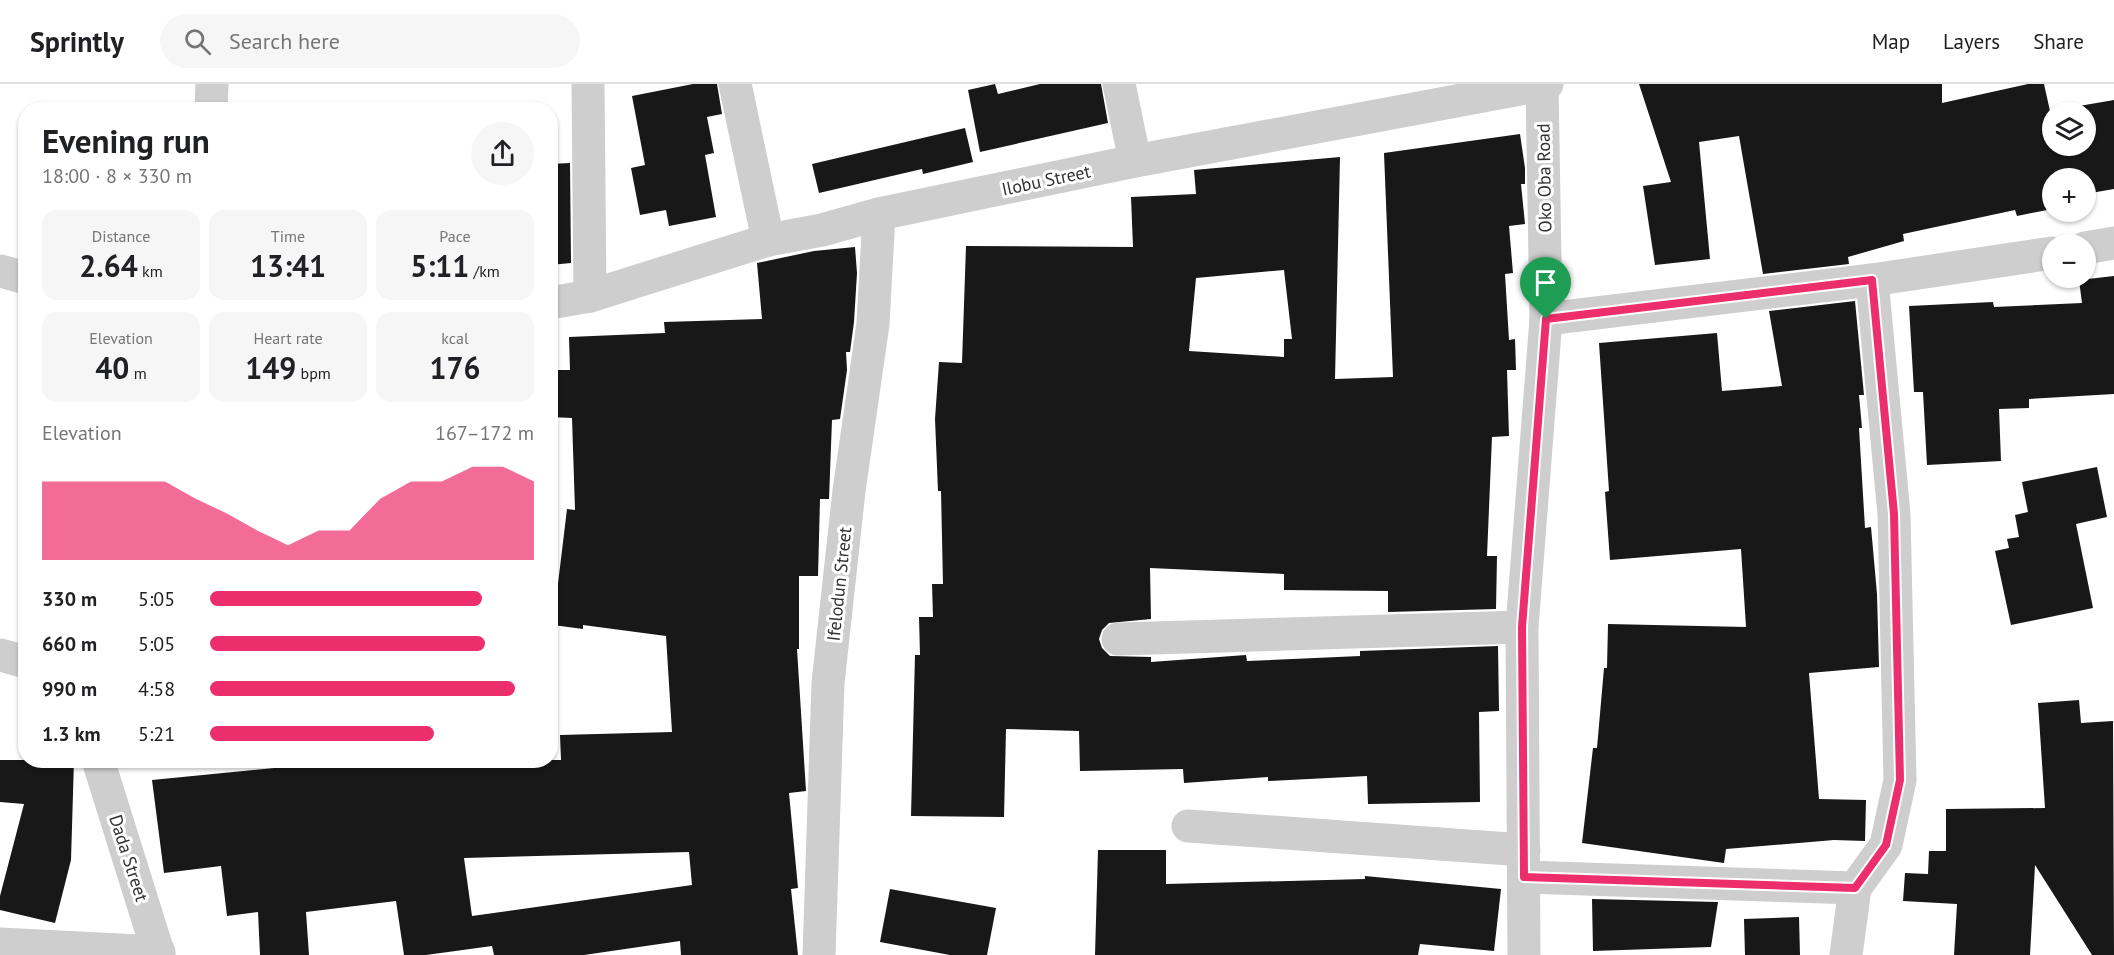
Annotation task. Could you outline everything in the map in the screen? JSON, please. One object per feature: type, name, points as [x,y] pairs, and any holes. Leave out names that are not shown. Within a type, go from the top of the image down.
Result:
[{"type":"street","points":[[211,102],[212,84]]},
{"type":"street","points":[[588,84],[590,296]]},
{"type":"street","points":[[735,84],[768,240]]},
{"type":"street","points":[[1119,84],[1135,161]]},
{"type":"street","name":"Ilobu Street","points":[[558,302],[590,296],[768,240],[822,230],[879,214],[1135,161],[1544,85]]},
{"type":"street","name":"Oko Oba Road","points":[[1524,955],[1522,627],[1546,319],[1544,85]]},
{"type":"street","name":"Ifelodun Street","points":[[819,955],[828,683],[849,491],[873,324],[879,214]]},
{"type":"street","points":[[2096,246],[2114,243]]},
{"type":"street","points":[[1546,319],[1872,280],[2042,254]]},
{"type":"street","points":[[0,270],[18,276]]},
{"type":"street","points":[[1846,955],[1855,888],[1886,845],[1900,780],[1894,514],[1872,280]]},
{"type":"street","points":[[1118,639],[1522,627]]},
{"type":"street","points":[[0,655],[18,660]]},
{"type":"street","name":"Dada Street","points":[[101,768],[159,954]]},
{"type":"street","points":[[1188,826],[1524,864],[1855,888]]},
{"type":"street","points":[[0,944],[159,954]]},
{"type":"building","points":[[693,84],[717,84],[722,114],[707,117],[714,153],[705,155],[716,217],[669,226],[666,210],[640,215],[631,168],[645,165],[632,96]]},
{"type":"building","points":[[995,84],[998,94],[1040,84],[1101,84],[1108,123],[980,152],[968,90]]},
{"type":"building","points":[[1639,84],[1942,84],[1942,103],[2028,84],[2044,84],[2048,102],[2042,102],[2042,156],[2096,156],[2096,103],[2114,100],[2114,189],[2096,192],[2096,168],[2042,168],[2042,211],[2017,216],[2015,210],[1903,234],[1904,241],[1848,257],[1849,264],[1763,274],[1739,136],[1699,142],[1710,259],[1655,265],[1643,186],[1671,182]]},
{"type":"building","points":[[965,128],[973,162],[923,174],[922,169],[819,193],[812,164]]},
{"type":"building","points":[[1520,134],[1525,168],[1525,184],[1521,184],[1525,224],[1509,226],[1513,273],[1505,274],[1509,340],[1515,339],[1516,370],[1507,370],[1509,436],[1492,437],[1487,556],[1497,556],[1496,609],[1388,612],[1388,591],[1284,590],[1284,574],[1150,568],[1151,619],[1109,623],[1102,630],[1099,639],[1102,648],[1110,656],[1151,657],[1151,662],[1246,655],[1247,661],[1360,656],[1360,651],[1498,646],[1499,711],[1479,712],[1480,802],[1368,804],[1367,776],[1268,781],[1268,777],[1184,783],[1183,769],[1080,771],[1079,731],[1006,729],[1004,817],[911,816],[915,655],[920,655],[919,617],[933,617],[932,584],[943,584],[941,491],[938,491],[935,419],[939,362],[962,363],[966,246],[1133,247],[1131,197],[1196,194],[1194,170],[1340,157],[1335,379],[1393,377],[1384,153]],"holes":[[[1284,270],[1292,339],[1284,339],[1284,357],[1189,351],[1196,278]]]},
{"type":"building","points":[[570,163],[571,263],[558,264],[558,164]]},
{"type":"building","points":[[855,247],[857,273],[854,322],[850,352],[846,352],[847,370],[840,419],[832,420],[829,499],[820,499],[818,576],[799,576],[799,649],[797,649],[806,791],[789,793],[798,888],[791,889],[798,955],[681,955],[680,941],[584,955],[494,955],[492,946],[426,955],[404,955],[396,901],[306,912],[309,955],[260,955],[258,912],[227,916],[221,866],[164,873],[152,780],[274,768],[558,768],[558,760],[561,760],[560,735],[672,732],[666,636],[583,625],[583,629],[558,626],[558,584],[567,509],[575,510],[572,418],[558,417],[558,370],[570,370],[569,337],[665,333],[664,322],[762,319],[757,263],[814,251]],"holes":[[[689,852],[692,885],[472,916],[464,858]]]},
{"type":"building","points":[[2114,276],[2114,394],[2029,399],[2029,408],[1999,409],[2001,461],[1927,465],[1923,392],[1914,392],[1909,306],[1993,302],[1994,307],[2082,303],[2080,288],[2096,288],[2096,278]]},
{"type":"building","points":[[1855,301],[1864,395],[1859,395],[1862,428],[1859,428],[1865,528],[1871,527],[1877,594],[1879,667],[1809,673],[1819,799],[1866,800],[1865,841],[1834,840],[1726,849],[1724,863],[1582,843],[1593,748],[1597,748],[1604,668],[1607,668],[1608,624],[1746,627],[1741,549],[1610,560],[1605,492],[1609,491],[1599,343],[1717,333],[1722,391],[1782,386],[1769,311]]},
{"type":"building","points":[[2097,467],[2107,517],[2076,524],[2093,608],[2011,625],[1995,551],[2009,548],[2007,539],[2019,537],[2015,515],[2028,512],[2022,482]]},
{"type":"building","points":[[2079,700],[2081,723],[2113,721],[2114,955],[2092,955],[2035,865],[2030,955],[1954,955],[1957,904],[1903,901],[1905,873],[1928,874],[1929,851],[1946,851],[1946,809],[2045,808],[2038,703]]},
{"type":"building","points":[[0,760],[18,760],[18,768],[74,768],[71,860],[55,923],[0,910],[0,896],[24,804],[0,802]]},
{"type":"building","points":[[1098,850],[1166,850],[1166,884],[1365,879],[1365,876],[1501,889],[1494,951],[1420,944],[1418,955],[1095,955]]},
{"type":"building","points":[[890,889],[996,908],[987,955],[950,955],[880,942]]},
{"type":"building","points":[[1592,899],[1718,902],[1711,947],[1593,951]]},
{"type":"building","points":[[1799,917],[1800,955],[1745,955],[1744,919]]},
{"type":"route","points":[[1872,280],[1894,514],[1900,780],[1886,845],[1855,888],[1524,877],[1522,627],[1546,319],[1872,280]]}]
